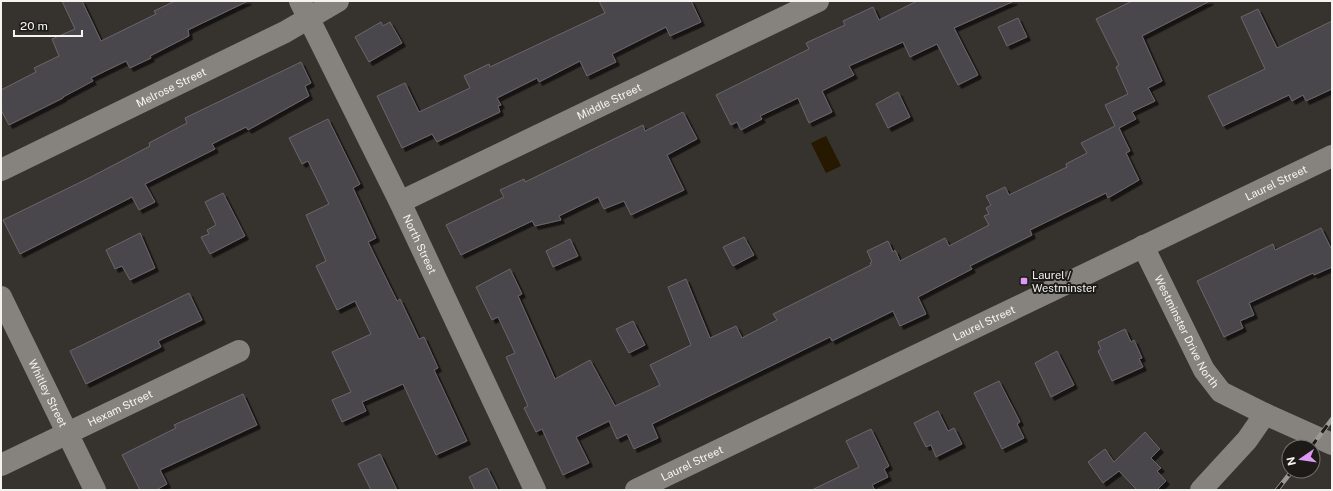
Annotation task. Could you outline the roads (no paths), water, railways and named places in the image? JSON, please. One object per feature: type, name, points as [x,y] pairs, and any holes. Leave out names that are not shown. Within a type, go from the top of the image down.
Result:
[{"type":"street","name":"Melrose Street","points":[[1,170],[285,32],[304,9],[338,1]]},
{"type":"street","name":"Middle Street","points":[[400,202],[818,1]]},
{"type":"street","name":"North Street","points":[[304,9],[400,202],[535,490]]},
{"type":"street","name":"Laurel Street","points":[[636,490],[1332,156]]},
{"type":"street","name":"Westminster Drive North","points":[[1143,246],[1204,370],[1221,392],[1332,444]]},
{"type":"street","name":"Whitley Street","points":[[1,297],[95,490]]},
{"type":"street","name":"Hexam Street","points":[[1,465],[239,351]]},
{"type":"street","points":[[1201,490],[1247,440],[1266,414]]},
{"type":"railway","points":[[1317,439],[1332,419]]},
{"type":"railway","points":[[1277,490],[1286,479]]},
{"type":"place","name":"Laurel / Westminster","points":[[1024,281]]}]
